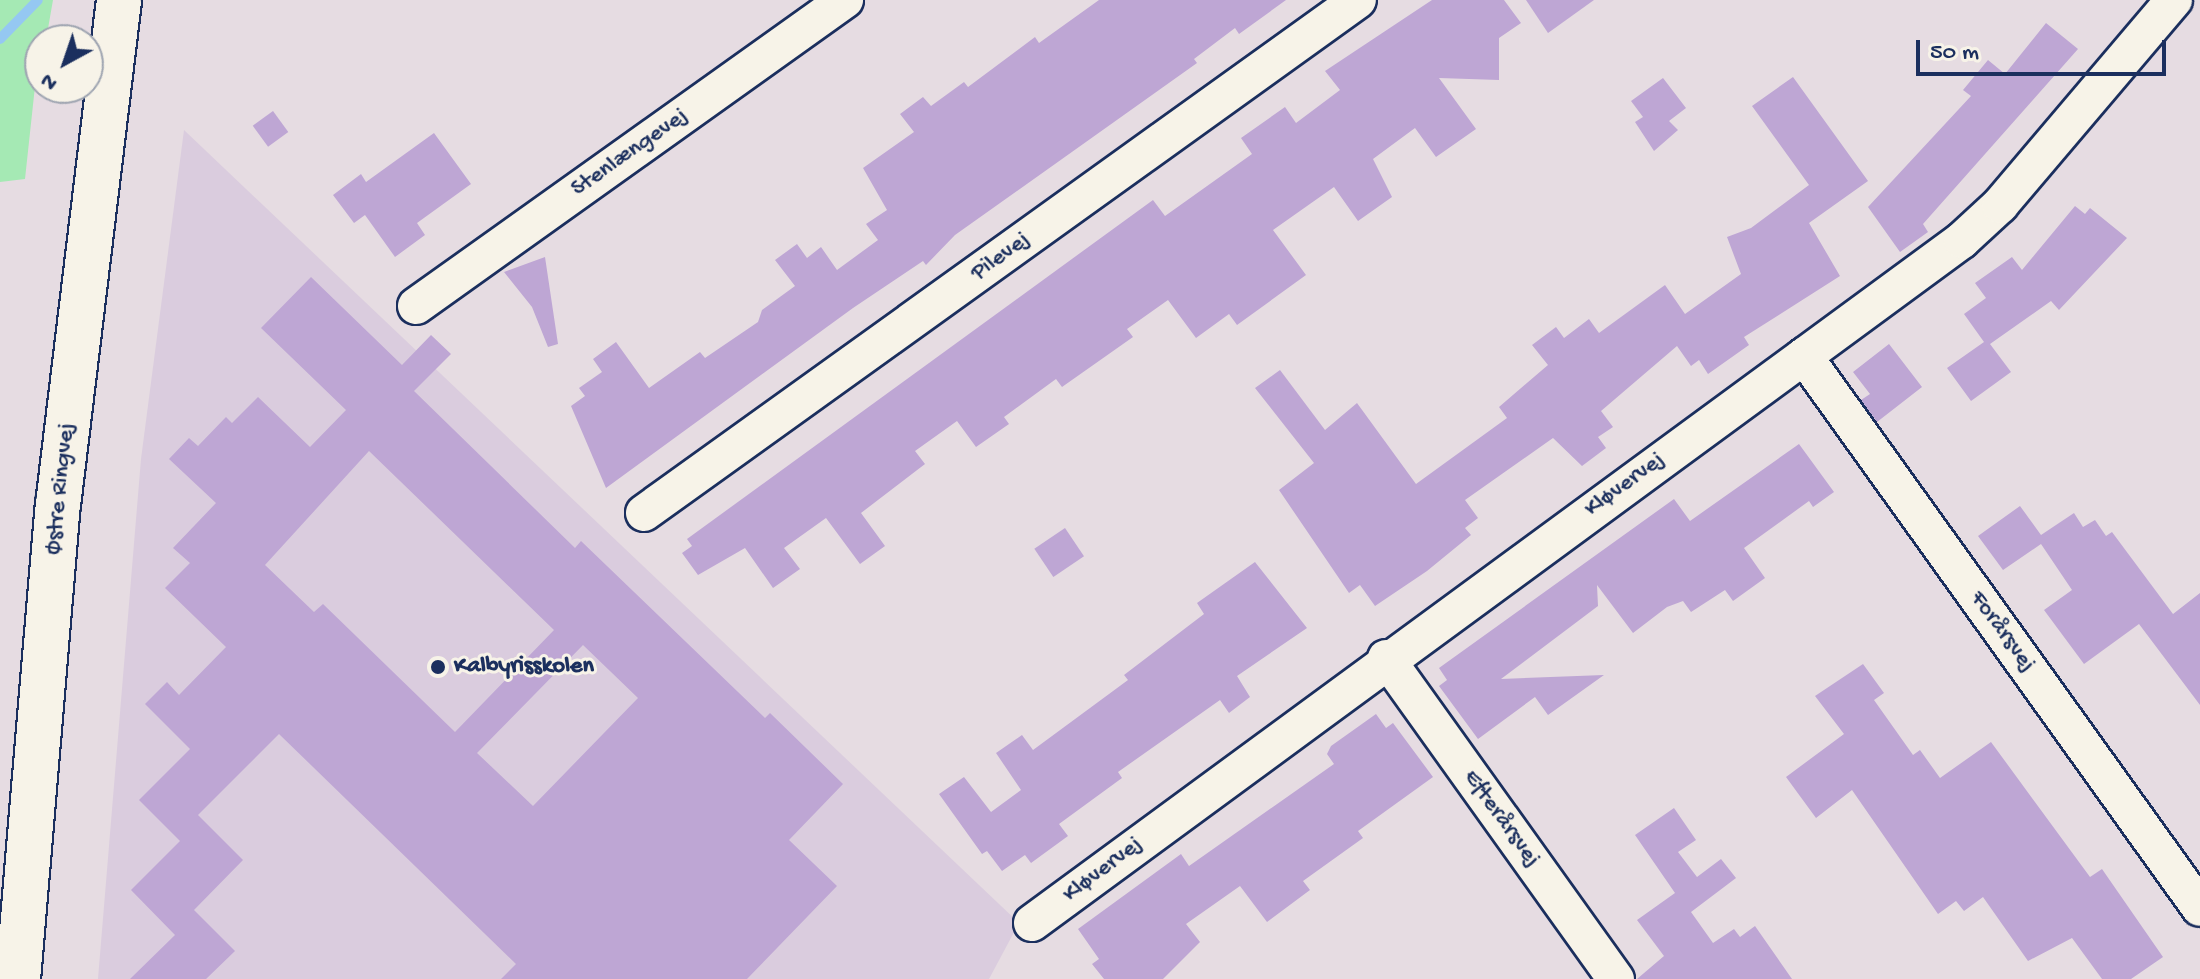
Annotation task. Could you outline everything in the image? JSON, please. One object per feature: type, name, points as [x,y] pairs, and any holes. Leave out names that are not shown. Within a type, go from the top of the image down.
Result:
[{"type":"street","name":"Østre Ringvej","points":[[18,979],[58,505],[119,0]]},
{"type":"street","name":"Stenlængevej","points":[[416,306],[845,0]]},
{"type":"street","name":"Pilevej","points":[[644,513],[1358,0]]},
{"type":"street","name":"Kløvervej","points":[[1032,923],[1386,658],[1804,356],[2000,205],[2174,0]]},
{"type":"street","name":"Forårsvej","points":[[1804,356],[2200,908]]},
{"type":"street","name":"Efterårsvej","points":[[1386,658],[1616,979]]},
{"type":"shaded area","name":"Kalbyrisskolen","points":[[184,130],[1019,923],[989,979],[98,979],[141,459]]},
{"type":"green space","points":[[0,0],[53,0],[49,24],[24,24],[24,104],[33,104],[25,179],[0,182]]},
{"type":"building","points":[[1099,0],[1286,0],[1239,34],[1235,28],[1194,59],[1197,63],[955,235],[926,265],[923,261],[853,308],[606,488],[571,406],[585,396],[579,388],[602,372],[593,359],[616,342],[649,388],[700,352],[705,358],[758,322],[762,310],[795,286],[775,260],[797,244],[807,258],[821,247],[837,270],[878,240],[866,224],[887,210],[863,168],[914,132],[900,114],[923,97],[931,106],[964,82],[968,87],[1035,37],[1039,43]]},
{"type":"building","points":[[1432,0],[1504,0],[1521,23],[1499,38],[1499,80],[1439,78],[1476,129],[1436,157],[1415,128],[1373,159],[1392,197],[1358,221],[1334,187],[1273,230],[1306,275],[1237,325],[1229,314],[1196,338],[1168,300],[1127,329],[1133,337],[1062,387],[1056,379],[1004,417],[1009,424],[976,447],[957,421],[915,451],[925,464],[861,513],[885,546],[860,564],[826,518],[784,548],[800,569],[773,588],[745,548],[698,575],[682,553],[692,546],[687,539],[1153,200],[1165,216],[1252,154],[1241,138],[1285,107],[1296,123],[1340,90],[1325,71]]},
{"type":"building","points":[[1526,0],[1594,0],[1548,33]]},
{"type":"building","points":[[2046,23],[2078,49],[1923,224],[1928,232],[1900,252],[1868,207],[1971,96],[1963,90],[1988,60],[2005,74]]},
{"type":"building","points":[[1793,77],[1868,181],[1809,223],[1840,276],[1744,337],[1749,345],[1708,374],[1699,360],[1691,366],[1677,346],[1601,411],[1613,427],[1598,437],[1606,448],[1582,466],[1553,438],[1465,500],[1478,518],[1465,528],[1471,535],[1427,571],[1375,606],[1360,585],[1349,593],[1279,490],[1314,463],[1255,388],[1280,370],[1325,430],[1357,403],[1416,484],[1507,418],[1499,407],[1548,365],[1532,345],[1556,327],[1564,338],[1589,319],[1599,333],[1665,285],[1685,314],[1741,274],[1727,237],[1751,228],[1809,185],[1752,106]]},
{"type":"building","points":[[1663,78],[1686,108],[1669,121],[1678,130],[1654,151],[1635,122],[1643,117],[1631,101]]},
{"type":"building","points":[[273,111],[288,132],[268,147],[253,126]]},
{"type":"building","points":[[434,133],[471,184],[417,223],[425,235],[395,257],[365,215],[354,223],[333,195],[361,174],[366,182]]},
{"type":"building","points":[[2075,206],[2085,214],[2090,208],[2127,238],[2059,310],[2051,301],[1990,344],[2011,372],[1971,401],[1947,368],[1984,342],[1964,314],[1986,298],[1975,283],[2012,257],[2022,270]]},
{"type":"building","points":[[545,257],[558,344],[548,347],[532,307],[504,272]]},
{"type":"building","points":[[311,277],[402,365],[431,335],[451,354],[414,391],[575,548],[581,541],[765,718],[770,713],[843,784],[789,840],[837,886],[747,979],[501,979],[516,964],[279,734],[198,815],[243,860],[194,910],[235,951],[206,979],[130,979],[175,935],[131,890],[180,841],[139,800],[190,749],[145,704],[167,682],[179,695],[226,647],[165,588],[190,563],[173,548],[216,503],[169,459],[189,438],[198,446],[226,417],[232,423],[258,397],[310,447],[346,410],[261,328]],"holes":[[[369,451],[554,630],[455,732],[323,604],[314,612],[265,565]],[[583,645],[638,698],[533,806],[477,753]]]},
{"type":"building","points":[[1889,344],[1922,387],[1877,422],[1861,400],[1870,394],[1853,372]]},
{"type":"building","points":[[1799,444],[1834,492],[1813,507],[1809,501],[1744,548],[1765,578],[1733,601],[1725,590],[1691,612],[1683,601],[1667,607],[1633,633],[1597,585],[1598,606],[1501,679],[1604,675],[1548,715],[1535,697],[1478,739],[1439,686],[1447,680],[1439,668],[1674,499],[1690,521]]},
{"type":"building","points":[[2020,506],[2041,535],[2074,513],[2083,527],[2095,520],[2106,536],[2112,532],[2173,614],[2200,593],[2200,705],[2139,624],[2084,664],[2044,610],[2072,590],[2041,544],[2003,570],[1978,536]]},
{"type":"building","points":[[1065,528],[1084,556],[1053,577],[1034,549]]},
{"type":"building","points":[[1255,562],[1307,628],[1237,676],[1250,697],[1229,713],[1220,700],[1118,772],[1122,778],[1059,824],[1068,836],[1031,863],[1025,855],[1002,871],[987,851],[982,854],[939,794],[964,777],[991,812],[1021,790],[996,753],[1022,735],[1033,750],[1128,680],[1124,675],[1204,614],[1197,603]]},
{"type":"building","points":[[1863,664],[1884,693],[1874,700],[1913,755],[1920,750],[1940,778],[1991,742],[2090,877],[2102,869],[2163,957],[2131,979],[2102,979],[2072,938],[2028,961],[1983,897],[1964,911],[1956,901],[1938,914],[1852,790],[1816,818],[1786,777],[1844,734],[1815,696]]},
{"type":"building","points":[[1376,714],[1386,728],[1393,723],[1433,777],[1358,831],[1363,838],[1303,881],[1310,890],[1267,922],[1240,886],[1186,924],[1200,942],[1163,979],[1104,979],[1092,964],[1099,959],[1078,929],[1181,854],[1189,866],[1334,764],[1327,754],[1331,746]]},
{"type":"building","points":[[1674,808],[1696,840],[1678,852],[1697,877],[1721,859],[1736,878],[1691,912],[1713,943],[1734,929],[1740,937],[1755,926],[1792,979],[1637,979],[1664,956],[1637,920],[1675,893],[1635,835]]},
{"type":"waterway","points":[[0,39],[38,0]]},
{"type":"place","name":"Kalbyrisskolen","points":[[438,667]]}]
